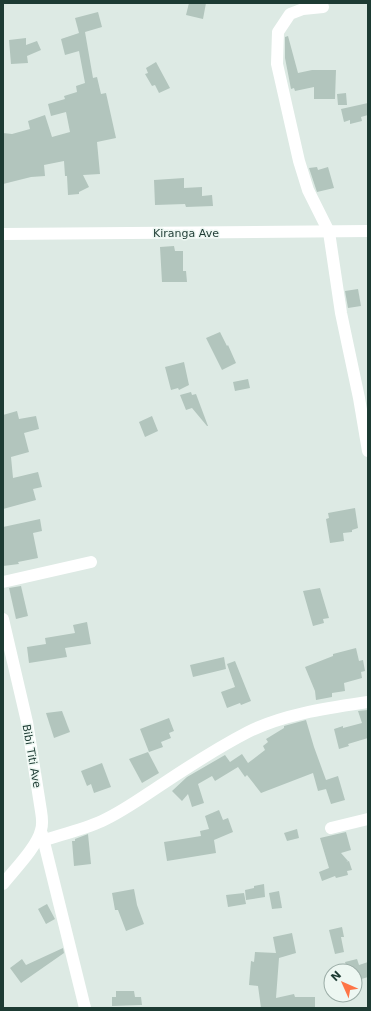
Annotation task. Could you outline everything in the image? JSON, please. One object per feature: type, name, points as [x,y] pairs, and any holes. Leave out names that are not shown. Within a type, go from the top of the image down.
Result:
[{"type":"street","points":[[323,7],[303,9],[290,14],[278,32],[277,64],[305,182],[329,232],[341,312],[368,450]]},
{"type":"street","name":"Kiranga Ave","points":[[3,234],[368,231]]},
{"type":"street","points":[[3,582],[91,562]]},
{"type":"street","name":"Bibi Titi Ave","points":[[3,619],[27,722],[41,811],[43,835],[3,884]]},
{"type":"street","points":[[85,1008],[43,835],[81,830],[103,821],[140,800],[220,748],[249,732],[299,715],[368,702]]},
{"type":"street","points":[[331,828],[368,818]]},
{"type":"building","points":[[189,3],[206,3],[203,19],[186,15]]},
{"type":"building","points":[[98,12],[102,27],[85,32],[93,78],[97,77],[101,94],[106,93],[116,138],[97,142],[100,174],[83,175],[89,187],[79,192],[79,194],[68,195],[67,176],[65,176],[64,161],[44,165],[45,176],[31,177],[3,184],[3,133],[12,134],[30,129],[28,121],[45,115],[52,137],[70,132],[66,112],[51,116],[48,104],[65,99],[64,96],[77,92],[76,86],[85,83],[79,51],[65,55],[61,39],[79,33],[75,18]]},
{"type":"building","points":[[288,36],[298,73],[312,70],[336,70],[335,99],[314,99],[314,87],[295,91],[294,88],[291,89],[285,58],[285,37]]},
{"type":"building","points":[[26,38],[26,45],[37,41],[41,50],[27,56],[28,63],[11,64],[9,40]]},
{"type":"building","points":[[156,62],[170,88],[159,93],[155,85],[152,86],[145,74],[148,73],[146,68]]},
{"type":"building","points":[[346,93],[347,105],[338,105],[337,94]]},
{"type":"building","points":[[368,103],[368,115],[361,117],[362,121],[350,124],[350,120],[344,122],[341,109]]},
{"type":"building","points":[[317,167],[318,170],[328,167],[334,188],[317,192],[309,168]]},
{"type":"building","points":[[184,178],[184,188],[202,187],[202,196],[212,195],[213,206],[186,207],[185,204],[155,205],[154,180]]},
{"type":"building","points":[[174,246],[175,251],[183,251],[183,271],[186,271],[187,282],[162,282],[160,247]]},
{"type":"building","points":[[358,289],[361,306],[348,308],[345,291]]},
{"type":"building","points":[[220,332],[236,363],[222,370],[206,338]]},
{"type":"building","points":[[184,362],[189,385],[179,390],[178,388],[171,390],[165,367]]},
{"type":"building","points":[[248,379],[250,388],[235,391],[233,382]]},
{"type":"building","points":[[191,392],[192,395],[196,394],[208,426],[192,408],[186,410],[180,395]]},
{"type":"building","points":[[17,411],[19,419],[36,416],[39,429],[24,433],[29,452],[11,457],[13,478],[38,472],[42,487],[33,489],[36,500],[3,509],[3,415]]},
{"type":"building","points":[[152,416],[158,431],[145,437],[139,422]]},
{"type":"building","points":[[355,508],[358,528],[352,530],[352,532],[343,533],[344,541],[330,543],[326,519],[329,518],[328,513]]},
{"type":"building","points":[[40,519],[42,531],[33,533],[38,558],[18,562],[19,564],[3,566],[3,527]]},
{"type":"building","points":[[21,586],[28,616],[16,619],[9,588]]},
{"type":"building","points":[[320,588],[329,618],[323,619],[324,623],[313,626],[303,591]]},
{"type":"building","points":[[87,622],[91,644],[65,648],[67,657],[29,663],[27,647],[46,644],[45,638],[75,633],[73,625]]},
{"type":"building","points":[[356,648],[359,661],[363,660],[365,671],[361,672],[362,678],[344,683],[345,691],[332,693],[332,697],[316,700],[315,691],[305,667],[333,656],[333,654]]},
{"type":"building","points":[[224,657],[226,669],[193,677],[190,665]]},
{"type":"building","points":[[235,661],[251,701],[227,708],[221,692],[235,687],[227,664]]},
{"type":"building","points":[[368,710],[368,738],[348,744],[349,746],[339,749],[334,729],[362,723],[358,711]]},
{"type":"building","points":[[62,711],[70,732],[54,738],[46,713]]},
{"type":"building","points":[[169,718],[174,731],[169,733],[171,738],[161,742],[163,747],[149,752],[140,729]]},
{"type":"building","points":[[306,720],[326,780],[338,776],[345,800],[331,804],[326,789],[318,791],[313,773],[261,793],[247,775],[245,777],[238,767],[215,781],[212,776],[198,784],[204,803],[192,807],[188,794],[182,801],[172,791],[187,777],[225,755],[230,762],[242,754],[248,763],[265,750],[263,746],[268,742],[266,739],[284,728],[284,726]]},
{"type":"building","points":[[148,752],[159,773],[142,783],[129,759]]},
{"type":"building","points":[[102,763],[111,787],[94,793],[91,784],[87,786],[81,771]]},
{"type":"building","points":[[219,810],[223,820],[228,818],[233,832],[214,840],[216,853],[167,861],[164,842],[201,836],[200,831],[209,829],[205,816]]},
{"type":"building","points":[[297,829],[299,838],[287,841],[284,833]]},
{"type":"building","points":[[346,832],[351,850],[341,853],[348,861],[346,862],[349,861],[352,870],[347,871],[348,875],[336,878],[335,876],[322,881],[319,872],[329,868],[320,838]]},
{"type":"building","points":[[88,834],[91,864],[74,866],[72,841],[75,841],[75,839]]},
{"type":"building","points":[[264,884],[265,897],[246,900],[245,890]]},
{"type":"building","points":[[134,889],[137,905],[144,924],[126,931],[118,910],[115,910],[112,893]]},
{"type":"building","points":[[279,891],[282,908],[272,909],[269,893]]},
{"type":"building","points":[[244,893],[246,904],[228,907],[226,895]]},
{"type":"building","points":[[47,904],[55,919],[46,924],[38,909]]},
{"type":"building","points":[[342,927],[344,937],[341,937],[344,952],[335,954],[329,930]]},
{"type":"building","points":[[292,933],[296,953],[279,958],[276,998],[294,994],[295,997],[315,997],[315,1008],[261,1008],[258,986],[249,985],[251,961],[254,962],[255,952],[276,953],[273,937]]},
{"type":"building","points":[[63,948],[64,953],[21,983],[10,968],[22,959],[26,965]]},
{"type":"building","points":[[357,959],[358,963],[345,963]]},
{"type":"building","points":[[368,962],[368,977],[363,979],[363,964]]},
{"type":"building","points":[[116,991],[134,991],[135,997],[141,997],[142,1005],[112,1006],[112,997],[116,997]]}]
